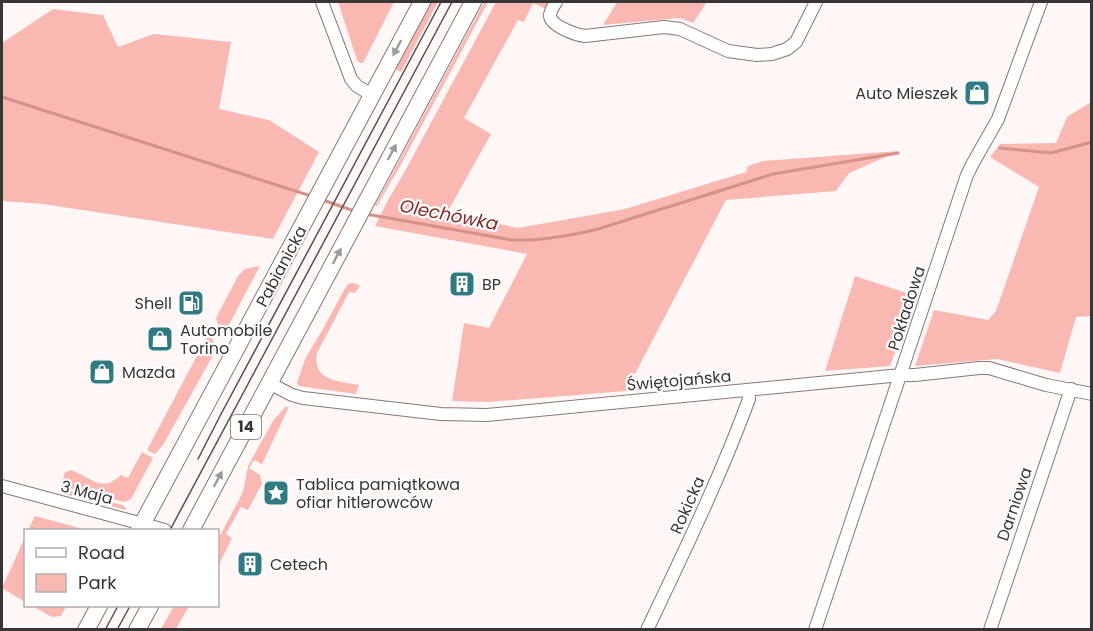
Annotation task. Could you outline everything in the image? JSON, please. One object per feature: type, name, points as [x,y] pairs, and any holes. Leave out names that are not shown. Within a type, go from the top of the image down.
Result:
[{"type":"main road","name":"Pabianicka","points":[[141,527],[422,2]]},
{"type":"main road","name":"14","points":[[191,529],[473,2]]},
{"type":"main road","points":[[87,630],[98,607]]},
{"type":"main road","points":[[137,630],[149,607]]},
{"type":"street","points":[[322,2],[351,79],[357,86],[372,95]]},
{"type":"street","points":[[556,2],[550,18],[554,23],[576,35],[585,36],[664,27],[680,29],[728,51],[757,55],[786,50],[796,42],[816,2]]},
{"type":"street","name":"Pokładowa","points":[[814,630],[967,175],[998,120],[1041,2]]},
{"type":"street","name":"Świętojańska","points":[[269,383],[297,397],[467,416],[979,368],[996,369],[1046,385],[1092,394]]},
{"type":"street","name":"Darniowa","points":[[990,630],[1071,389]]},
{"type":"street","name":"Rokicka","points":[[646,630],[688,545],[722,468],[749,399],[749,391]]},
{"type":"street","name":"3 Maja","points":[[2,486],[141,527]]},
{"type":"green space","points":[[338,2],[394,2],[363,63],[357,60]]},
{"type":"green space","points":[[431,2],[438,2],[401,72],[395,69]]},
{"type":"green space","points":[[484,2],[488,2],[399,168],[375,206]]},
{"type":"green space","points":[[496,2],[550,2],[546,9],[533,3],[524,22],[518,20],[464,118],[491,134],[447,213],[518,228],[625,209],[746,172],[748,166],[763,161],[899,151],[849,173],[836,191],[726,200],[626,391],[489,402],[452,401],[464,323],[489,328],[527,254],[375,226]]},
{"type":"green space","points":[[617,2],[707,2],[693,23],[680,18],[603,25]]},
{"type":"green space","points":[[53,9],[103,15],[118,47],[154,34],[231,42],[219,109],[269,120],[319,152],[273,239],[43,204],[2,201],[2,43]]},
{"type":"green space","points":[[1091,102],[1091,316],[1076,317],[1060,373],[997,359],[915,366],[934,310],[988,320],[996,311],[1039,187],[990,157],[1000,144],[1056,143],[1067,117]]},
{"type":"green space","points":[[260,266],[222,338],[216,318],[238,276],[245,269]]},
{"type":"green space","points":[[855,276],[916,296],[890,366],[825,371]]},
{"type":"green space","points":[[351,283],[360,286],[355,293],[349,292],[317,353],[317,362],[318,369],[328,378],[359,385],[356,394],[299,386],[297,383],[305,359],[344,290]]},
{"type":"green space","points":[[210,331],[216,350],[163,445],[155,454],[147,450]]},
{"type":"green space","points":[[285,407],[289,407],[262,464],[254,460],[249,468],[260,475],[262,484],[248,510],[241,507],[226,534],[232,538],[219,565],[219,537],[241,496],[248,466],[273,421]]},
{"type":"green space","points":[[142,452],[153,458],[131,499],[124,502],[61,486],[65,472],[71,470],[102,484],[114,481],[121,475],[128,478]]},
{"type":"green space","points":[[59,488],[122,505],[126,510],[61,493]]},
{"type":"green space","points":[[35,516],[83,529],[28,529]]},
{"type":"green space","points":[[24,539],[24,601],[2,588]]},
{"type":"green space","points":[[34,607],[66,607],[61,616],[52,617]]},
{"type":"green space","points":[[173,607],[188,607],[176,629],[161,629]]},
{"type":"waterway","name":"Olechówka","points":[[2,97],[311,196]]},
{"type":"waterway","name":"Olechówka","points":[[1000,148],[1051,153],[1092,142]]},
{"type":"waterway","name":"Olechówka","points":[[366,214],[512,240],[545,239],[598,229],[773,174],[898,153]]},
{"type":"waterway","name":"Olechówka","points":[[323,200],[354,211]]},
{"type":"tram line","points":[[198,459],[441,2]]},
{"type":"tram line","points":[[171,529],[452,2]]},
{"type":"tram line","points":[[105,630],[117,607]]},
{"type":"tram line","points":[[117,630],[129,607]]},
{"type":"place","name":"Auto Mieszek","points":[[977,93]]},
{"type":"place","name":"BP","points":[[462,284]]},
{"type":"place","name":"Shell","points":[[191,303]]},
{"type":"place","name":"Automobile Torino","points":[[160,339]]},
{"type":"place","name":"Mazda","points":[[102,372]]},
{"type":"place","name":"Tablica pamiątkowa ofiar hitlerowców","points":[[276,493]]},
{"type":"place","name":"Cetech","points":[[250,564]]}]
